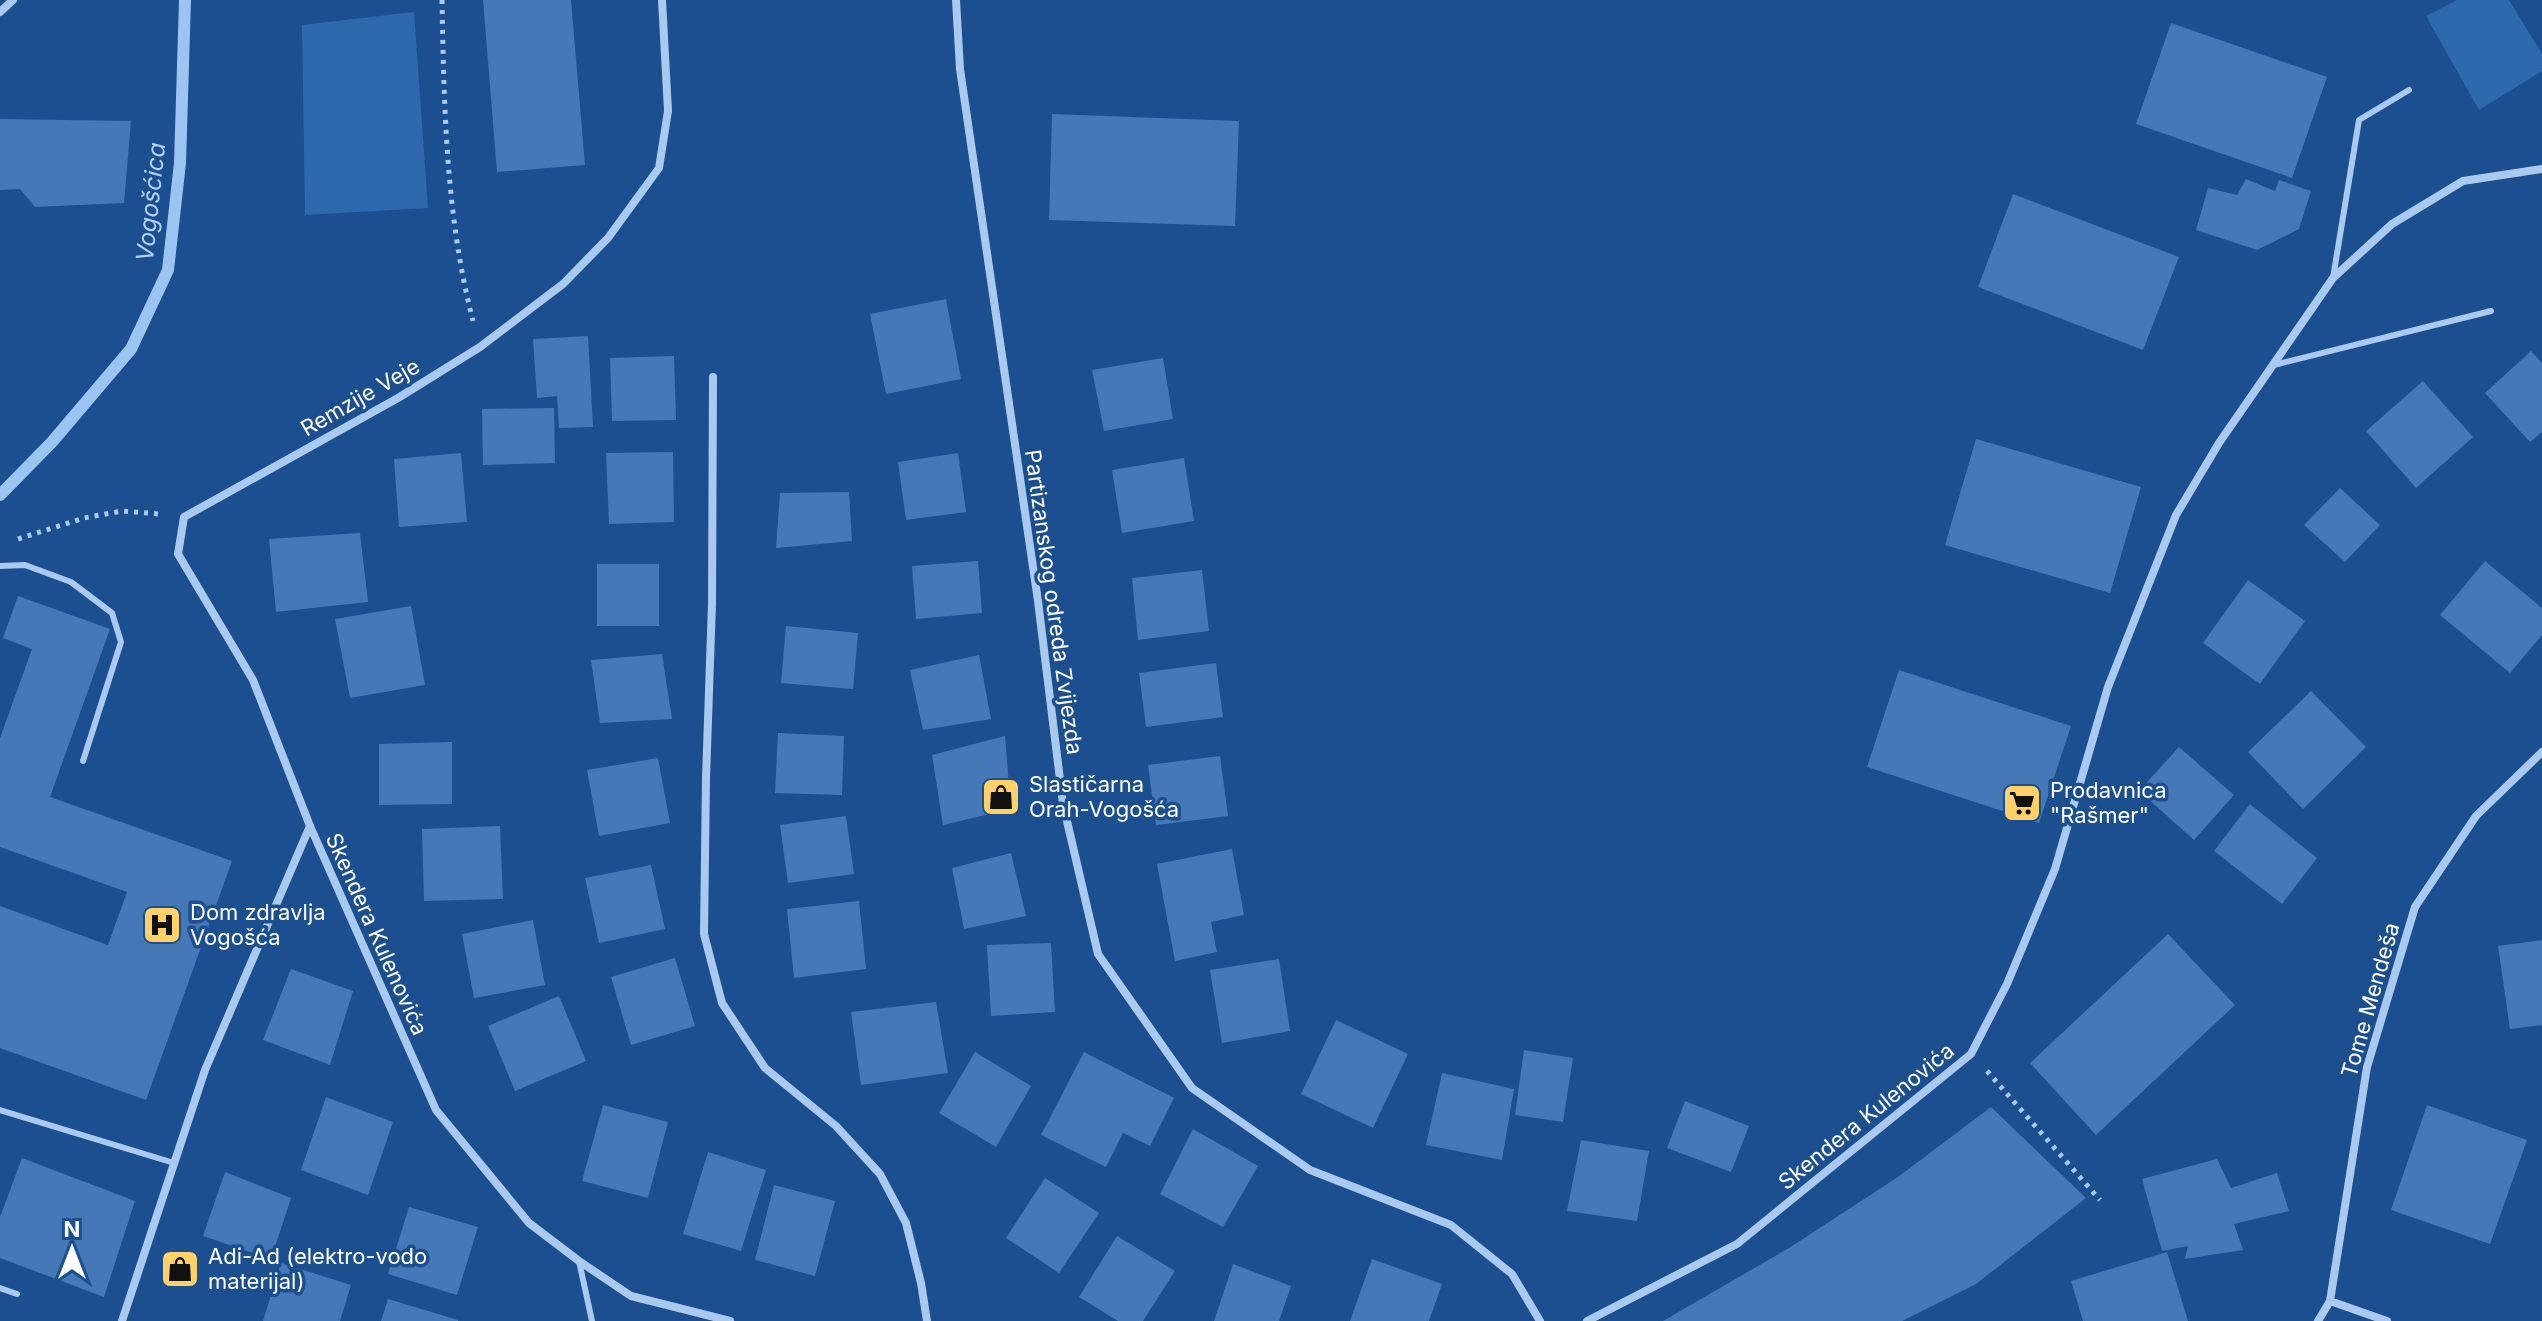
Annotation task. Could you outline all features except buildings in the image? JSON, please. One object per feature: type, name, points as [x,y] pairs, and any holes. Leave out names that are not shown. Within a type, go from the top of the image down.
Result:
[{"type":"street","points":[[0,12],[13,0]]},
{"type":"street","name":"Remzije Veje","points":[[184,517],[398,398],[480,347],[563,284],[608,238],[659,168],[668,111],[662,0]]},
{"type":"street","name":"Partizanskog odreda Zvijezda","points":[[956,0],[960,69],[1038,601],[1063,804],[1098,954],[1192,1088],[1310,1170],[1451,1225],[1512,1274],[1540,1321]]},
{"type":"street","name":"Skendera Kulenovića","points":[[1587,1321],[1737,1244],[1971,1054],[2007,984],[2055,869],[2108,687],[2176,515],[2219,443],[2333,278],[2392,224],[2463,181],[2542,169]]},
{"type":"street","points":[[713,377],[712,604],[704,934],[722,1003],[765,1068],[836,1126],[880,1174],[906,1223],[927,1321]]},
{"type":"street","points":[[184,517],[178,554],[253,680],[310,826]]},
{"type":"street","name":"Tome Mendeša","points":[[2318,1321],[2330,1301],[2367,1067],[2415,907],[2476,816],[2542,752]]},
{"type":"street","name":"Skendera Kulenovića","points":[[122,1321],[205,1070],[310,826]]},
{"type":"street","name":"Skendera Kulenovića","points":[[310,826],[436,1110],[529,1223],[631,1296],[730,1321]]},
{"type":"street","points":[[2330,1301],[2387,1321]]},
{"type":"lane","name":"Skendera Kulenovića","points":[[2333,278],[2359,120],[2409,90]]},
{"type":"lane","points":[[2274,365],[2491,311]]},
{"type":"lane","points":[[0,566],[25,565],[71,582],[112,613],[121,642],[83,761]]},
{"type":"lane","points":[[0,1110],[174,1163]]},
{"type":"lane","points":[[579,1261],[592,1321]]},
{"type":"lane","points":[[0,1288],[17,1294]]},
{"type":"path","points":[[442,0],[443,96],[453,207],[461,273],[480,347]]},
{"type":"path","points":[[16,540],[56,525],[122,511],[184,517]]},
{"type":"path","points":[[1971,1054],[2100,1200]]},
{"type":"shaded area","points":[[2457,0],[2509,0],[2542,54],[2542,71],[2479,110],[2426,16]]},
{"type":"shaded area","points":[[414,12],[428,208],[305,215],[302,25]]},
{"type":"waterway","name":"Vogošćica","points":[[0,495],[52,442],[131,349],[168,270],[180,163],[185,0]]},
{"type":"place","name":"Slastičarna Orah-Vogošća","points":[[1001,797]]},
{"type":"place","name":"Prodavnica \"Rašmer\"","points":[[2022,803]]},
{"type":"place","name":"Dom zdravlja Vogošća","points":[[162,925]]},
{"type":"place","name":"Adi-Ad (elektro-vodo materijal)","points":[[180,1269]]}]
